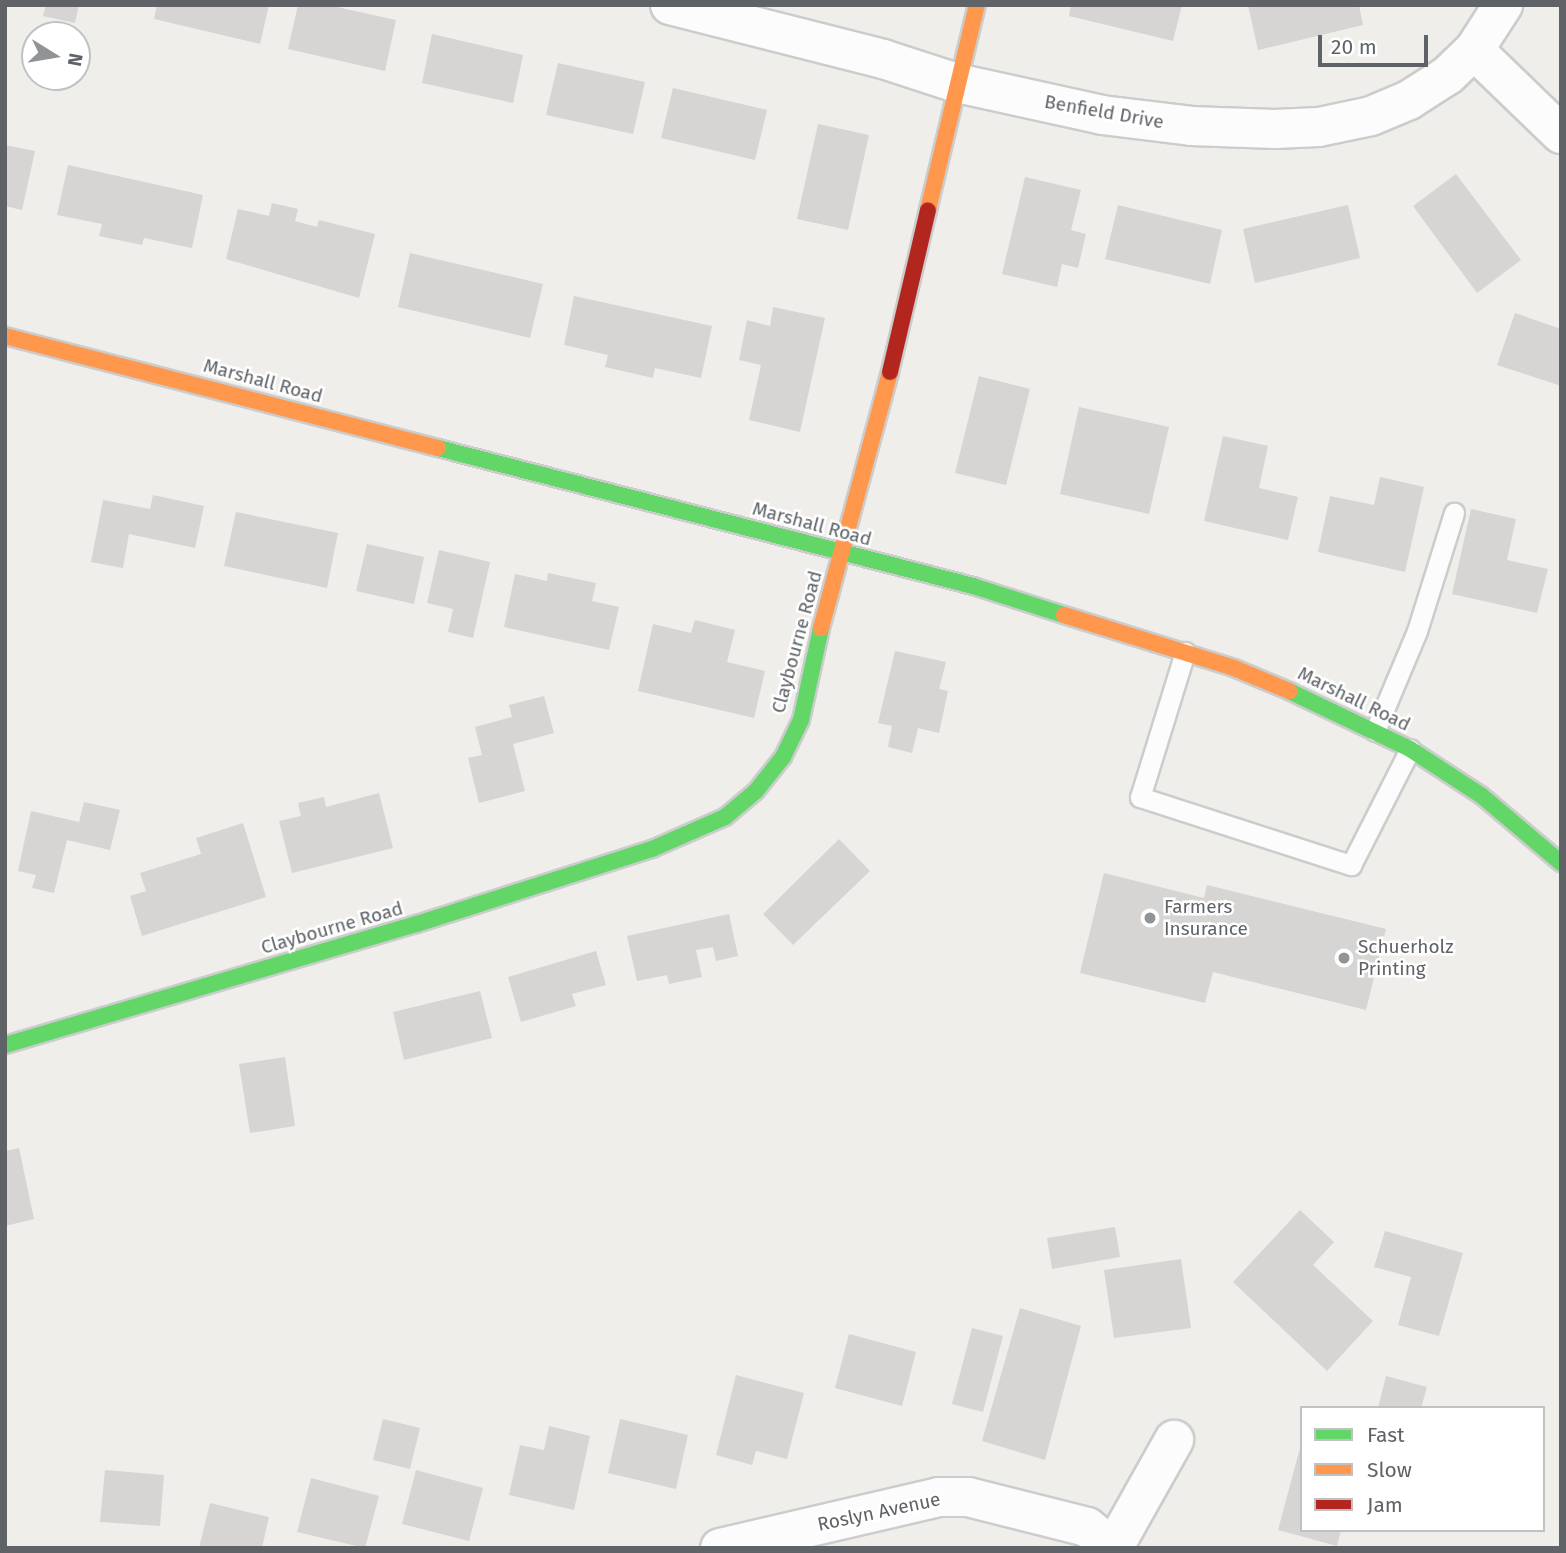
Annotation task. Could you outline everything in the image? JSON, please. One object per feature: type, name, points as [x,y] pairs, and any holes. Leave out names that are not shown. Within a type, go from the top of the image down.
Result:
[{"type":"street","name":"Benfield Drive","points":[[670,5],[883,59],[957,83],[1102,115],[1177,125],[1319,127],[1371,116],[1409,100],[1448,75],[1474,50],[1503,5]]},
{"type":"street","name":"Claybourne Road","points":[[5,1045],[417,925],[653,849],[725,817],[770,775],[800,720],[866,474],[977,5]]},
{"type":"street","points":[[1474,50],[1561,134]]},
{"type":"street","name":"Marshall Road","points":[[5,336],[974,586],[1185,652],[1314,701],[1410,749],[1482,796],[1561,862]]},
{"type":"street","points":[[1114,1548],[1174,1440]]},
{"type":"street","name":"Roslyn Avenue","points":[[720,1548],[939,1497],[968,1497],[1087,1527],[1114,1548]]},
{"type":"lane","points":[[1375,731],[1417,631],[1454,513]]},
{"type":"lane","points":[[1185,652],[1140,797],[1351,865],[1410,749]]},
{"type":"building","points":[[46,5],[79,5],[75,21],[43,16]]},
{"type":"building","points":[[157,5],[269,5],[260,44],[154,19]]},
{"type":"building","points":[[298,5],[328,5],[396,20],[385,71],[288,49]]},
{"type":"building","points":[[1071,5],[1182,5],[1173,41],[1069,16]]},
{"type":"building","points":[[1248,5],[1359,5],[1363,25],[1258,50]]},
{"type":"building","points":[[432,34],[523,55],[513,103],[422,83]]},
{"type":"building","points":[[558,63],[645,82],[633,134],[546,115]]},
{"type":"building","points":[[673,88],[767,110],[755,160],[661,138]]},
{"type":"building","points":[[818,124],[869,135],[848,230],[797,219]]},
{"type":"building","points":[[5,145],[35,151],[22,210],[5,206]]},
{"type":"building","points":[[68,165],[203,195],[192,248],[144,238],[142,245],[99,236],[102,224],[57,215]]},
{"type":"building","points":[[1456,174],[1521,260],[1477,293],[1413,206]]},
{"type":"building","points":[[1025,177],[1081,190],[1071,230],[1086,234],[1078,268],[1062,264],[1057,287],[1002,274]]},
{"type":"building","points":[[272,203],[298,209],[295,221],[317,227],[319,220],[375,234],[359,298],[226,259],[238,209],[269,216]]},
{"type":"building","points":[[1118,205],[1222,230],[1210,284],[1105,259]]},
{"type":"building","points":[[1348,205],[1360,258],[1255,283],[1243,229]]},
{"type":"building","points":[[410,253],[543,284],[530,338],[398,307]]},
{"type":"building","points":[[574,296],[712,326],[701,378],[655,368],[653,378],[605,367],[608,355],[564,345]]},
{"type":"building","points":[[773,307],[825,318],[800,432],[749,420],[761,365],[739,360],[747,320],[770,326]]},
{"type":"building","points":[[1515,313],[1561,329],[1561,386],[1497,365]]},
{"type":"building","points":[[979,376],[1030,389],[1006,485],[955,473]]},
{"type":"building","points":[[1079,407],[1169,427],[1149,514],[1060,494]]},
{"type":"building","points":[[1223,436],[1268,446],[1259,488],[1298,497],[1288,540],[1204,521]]},
{"type":"building","points":[[1380,477],[1424,487],[1405,572],[1318,552],[1330,496],[1374,505]]},
{"type":"building","points":[[153,495],[204,506],[195,548],[129,534],[123,568],[91,562],[103,500],[150,509]]},
{"type":"building","points":[[1471,509],[1516,519],[1507,560],[1548,569],[1537,613],[1452,594]]},
{"type":"building","points":[[236,512],[338,533],[327,588],[224,566]]},
{"type":"building","points":[[367,544],[424,557],[414,604],[356,591]]},
{"type":"building","points":[[439,550],[490,562],[473,638],[448,632],[453,609],[427,603]]},
{"type":"building","points":[[548,573],[596,583],[592,601],[619,607],[609,650],[504,627],[515,574],[547,581]]},
{"type":"building","points":[[695,620],[735,630],[727,662],[765,671],[754,718],[638,691],[653,624],[691,633]]},
{"type":"building","points":[[895,651],[946,662],[939,689],[948,691],[939,733],[918,728],[912,753],[888,747],[892,726],[878,723]]},
{"type":"building","points":[[544,696],[554,733],[513,744],[525,791],[479,803],[468,758],[482,755],[475,727],[512,717],[509,705]]},
{"type":"building","points":[[379,793],[393,848],[292,873],[279,821],[301,816],[298,803],[324,797],[326,807]]},
{"type":"building","points":[[84,802],[120,810],[110,850],[67,840],[54,893],[32,888],[36,875],[18,871],[31,811],[79,822]]},
{"type":"building","points":[[243,823],[266,897],[142,936],[130,896],[146,891],[140,873],[201,854],[196,838]]},
{"type":"building","points":[[839,839],[870,871],[793,945],[763,914]]},
{"type":"building","points":[[1104,873],[1204,898],[1207,885],[1386,929],[1366,1010],[1213,972],[1205,1003],[1080,973]]},
{"type":"building","points":[[729,914],[738,956],[716,961],[713,947],[696,950],[702,977],[669,984],[667,975],[637,981],[627,936]]},
{"type":"building","points":[[596,951],[606,985],[572,994],[576,1006],[521,1022],[508,977]]},
{"type":"building","points":[[480,991],[492,1038],[404,1060],[393,1012]]},
{"type":"building","points":[[285,1057],[295,1126],[250,1133],[239,1064]]},
{"type":"building","points":[[19,1148],[34,1219],[5,1226],[5,1151]]},
{"type":"building","points":[[1300,1210],[1334,1242],[1313,1265],[1373,1321],[1327,1371],[1233,1282]]},
{"type":"building","points":[[1115,1227],[1120,1257],[1052,1269],[1047,1238]]},
{"type":"building","points":[[1385,1231],[1463,1253],[1439,1336],[1398,1325],[1411,1277],[1374,1267]]},
{"type":"building","points":[[1181,1259],[1191,1328],[1114,1338],[1104,1270]]},
{"type":"building","points":[[1020,1308],[1081,1326],[1045,1460],[982,1441]]},
{"type":"building","points":[[972,1328],[1003,1336],[983,1412],[952,1404]]},
{"type":"building","points":[[849,1334],[916,1352],[902,1406],[835,1388]]},
{"type":"building","points":[[736,1375],[804,1393],[787,1459],[756,1451],[752,1465],[716,1455]]},
{"type":"building","points":[[1386,1376],[1427,1387],[1422,1406],[1378,1406]]},
{"type":"building","points":[[383,1419],[420,1428],[410,1469],[373,1460]]},
{"type":"building","points":[[620,1419],[688,1435],[676,1489],[608,1473]]},
{"type":"building","points":[[549,1426],[590,1436],[574,1510],[509,1495],[520,1445],[544,1450]]},
{"type":"building","points":[[1300,1448],[1300,1532],[1340,1532],[1337,1546],[1278,1530]]},
{"type":"building","points":[[105,1470],[164,1475],[160,1526],[100,1522]]},
{"type":"building","points":[[416,1470],[483,1488],[469,1541],[402,1524]]},
{"type":"building","points":[[311,1478],[379,1496],[365,1548],[297,1532]]},
{"type":"building","points":[[210,1503],[269,1517],[262,1548],[199,1548]]},
{"type":"traffic: fast","points":[[438,448],[973,586],[1064,615]]},
{"type":"traffic: fast","points":[[5,1045],[417,924],[652,849],[725,817],[756,791],[783,757],[801,720],[821,628]]},
{"type":"traffic: fast","points":[[1289,691],[1410,749],[1482,796],[1561,863]]},
{"type":"traffic: slow","points":[[928,210],[977,5]]},
{"type":"traffic: slow","points":[[5,336],[438,448]]},
{"type":"traffic: slow","points":[[821,628],[890,372]]},
{"type":"traffic: slow","points":[[1064,615],[1234,668],[1289,691]]},
{"type":"traffic: jam","points":[[890,372],[928,210]]},
{"type":"place","name":"Farmers Insurance","points":[[1150,918]]},
{"type":"place","name":"Schuerholz Printing","points":[[1344,958]]}]
